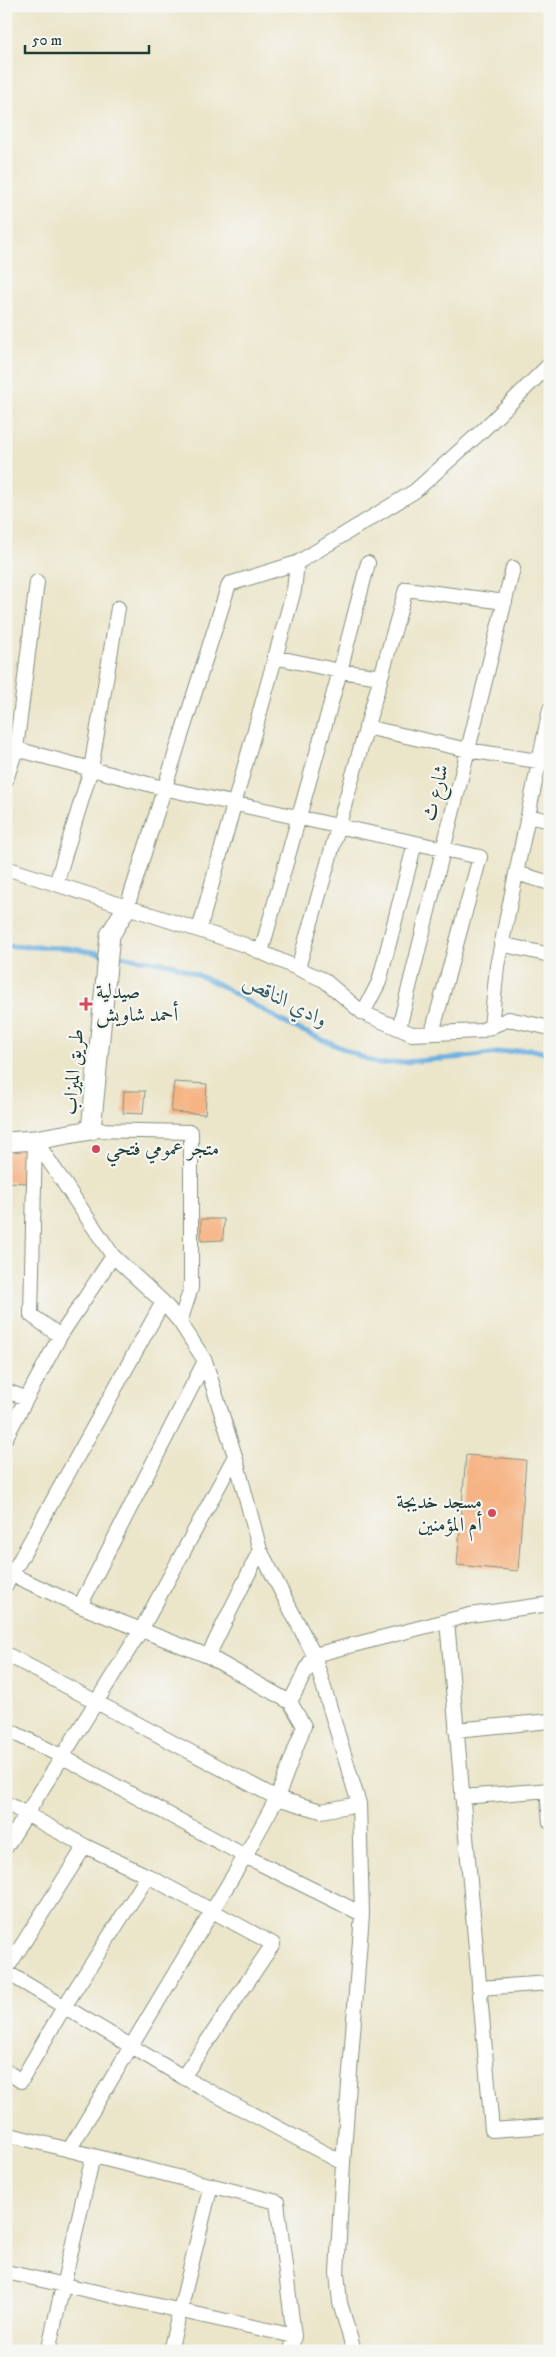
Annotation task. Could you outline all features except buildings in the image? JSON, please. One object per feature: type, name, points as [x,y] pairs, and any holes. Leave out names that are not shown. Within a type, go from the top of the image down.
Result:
[{"type":"street","points":[[127,907],[163,788],[229,584],[297,564],[415,491],[483,430],[550,364]]},
{"type":"street","points":[[261,952],[340,671],[368,563]]},
{"type":"street","points":[[199,930],[294,590],[297,564]]},
{"type":"street","name":"شارع ث","points":[[399,1028],[514,568]]},
{"type":"street","points":[[6,780],[16,750],[37,582]]},
{"type":"street","points":[[298,968],[406,589],[505,602]]},
{"type":"street","points":[[56,884],[91,769],[118,608]]},
{"type":"street","points":[[274,657],[340,671],[381,676]]},
{"type":"street","points":[[491,1027],[496,966],[528,816],[544,762],[550,709]]},
{"type":"street","points":[[366,727],[468,750],[544,762]]},
{"type":"street","points":[[16,750],[163,788],[480,857],[432,1034]]},
{"type":"street","points":[[528,816],[550,821]]},
{"type":"street","points":[[364,1013],[379,982],[415,843]]},
{"type":"street","points":[[6,868],[261,952],[324,980],[364,1013],[412,1034],[480,1032],[510,1019],[550,1028]]},
{"type":"street","points":[[516,873],[550,883]]},
{"type":"street","name":"طريق الميزاب","points":[[6,1142],[35,1140],[91,1130],[110,934],[127,907]]},
{"type":"street","points":[[501,944],[550,956]]},
{"type":"street","points":[[91,1130],[191,1132],[191,1288],[180,1322]]},
{"type":"street","points":[[35,1140],[113,1256],[163,1302],[180,1322],[205,1361],[235,1456],[260,1550],[314,1655],[359,1804],[362,1914],[342,2163],[337,2273],[340,2303],[354,2351]]},
{"type":"street","points":[[35,1140],[31,1315],[60,1336]]},
{"type":"street","points":[[6,1437],[60,1336],[113,1256]]},
{"type":"street","points":[[69,2150],[245,1856],[277,1798],[304,1726],[290,1702],[208,1656],[8,1577],[163,1302]]},
{"type":"street","points":[[80,1606],[205,1361]]},
{"type":"street","points":[[6,1391],[26,1398]]},
{"type":"street","points":[[6,1847],[61,1756],[142,1630],[235,1456]]},
{"type":"street","points":[[208,1656],[260,1550]]},
{"type":"street","points":[[290,1702],[314,1655],[470,1615],[550,1604]]},
{"type":"street","points":[[447,1621],[492,2130],[550,2126]]},
{"type":"street","points":[[6,1654],[277,1798],[321,1810],[359,1804]]},
{"type":"street","points":[[456,1730],[550,1721]]},
{"type":"street","points":[[6,1729],[61,1756],[245,1856],[362,1914]]},
{"type":"street","points":[[462,1797],[548,1790],[550,1822]]},
{"type":"street","points":[[6,1803],[85,1846],[148,1876],[273,1944],[183,2077]]},
{"type":"street","points":[[85,1846],[6,1971],[130,2047],[342,2163]]},
{"type":"street","points":[[6,2071],[21,2081],[64,2007],[148,1876]]},
{"type":"street","points":[[480,1988],[550,1983]]},
{"type":"street","points":[[6,2134],[278,2202],[294,2336],[291,2351]]},
{"type":"street","points":[[48,2351],[93,2156]]},
{"type":"street","points":[[170,2351],[211,2185]]},
{"type":"street","points":[[6,2272],[294,2336]]},
{"type":"waterway","name":"وادي الناقص","points":[[6,946],[68,948],[105,954]]},
{"type":"waterway","name":"وادي الناقص","points":[[113,955],[172,964],[216,983],[289,1025],[378,1064],[466,1057],[529,1049],[550,1054]]},
{"type":"place","name":"صيدلية أحمد شاويش","points":[[86,1004]]},
{"type":"place","name":"متجر عمومي فتحي","points":[[96,1149]]},
{"type":"place","name":"مسجد خديجة أم المؤمنين","points":[[492,1513]]}]
